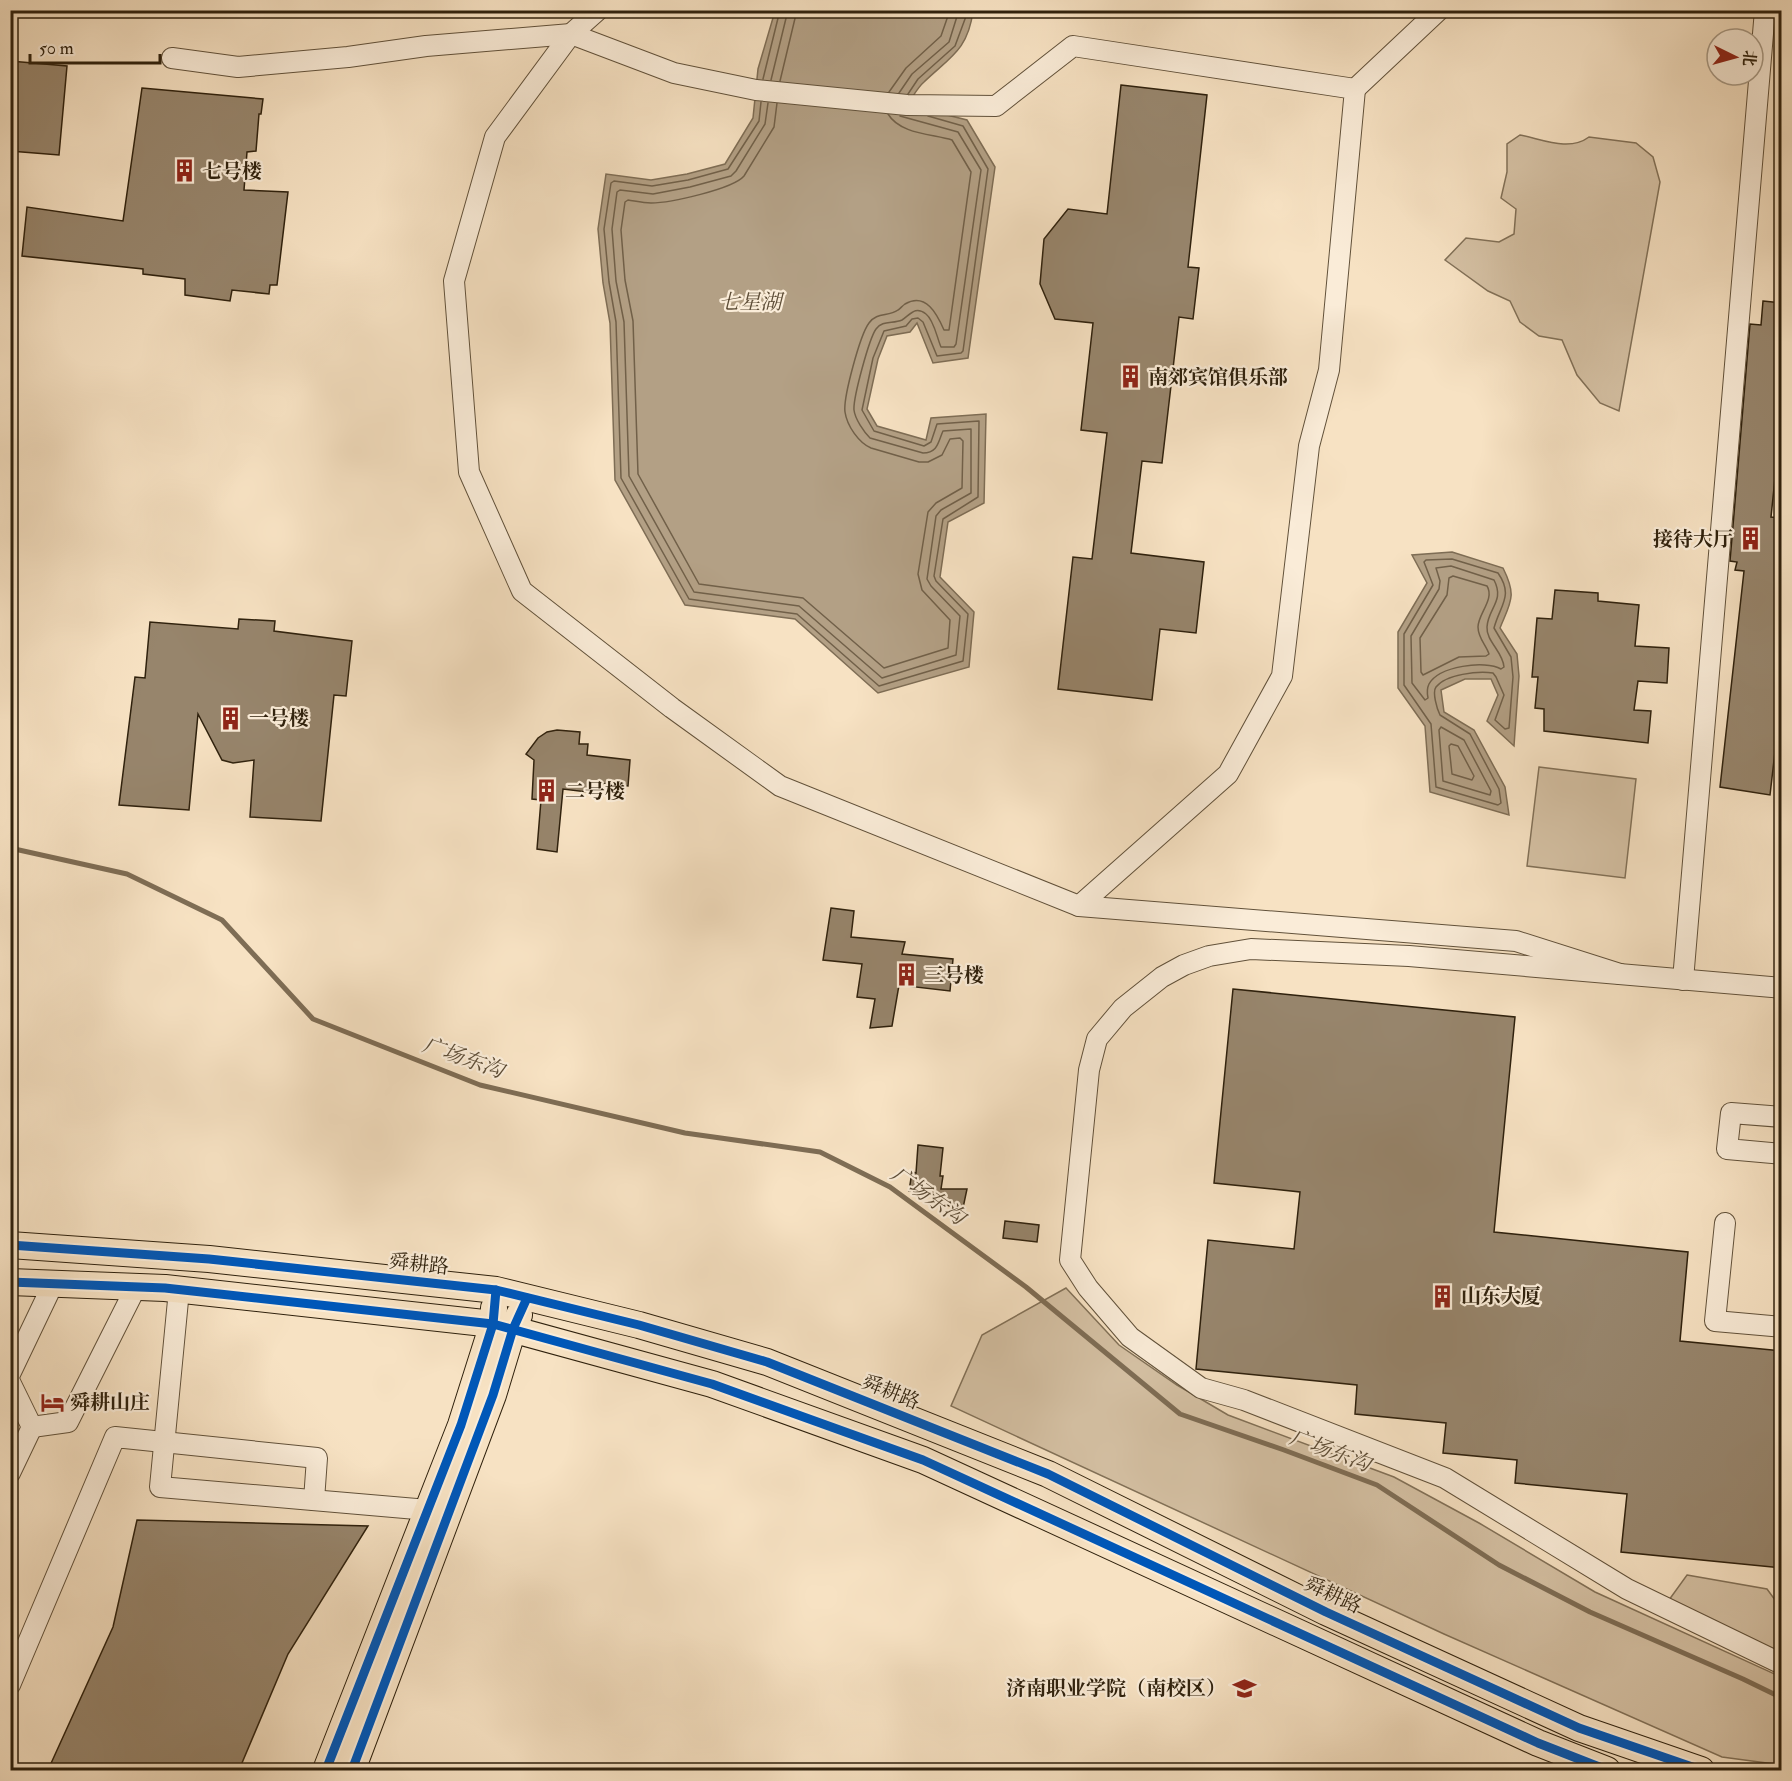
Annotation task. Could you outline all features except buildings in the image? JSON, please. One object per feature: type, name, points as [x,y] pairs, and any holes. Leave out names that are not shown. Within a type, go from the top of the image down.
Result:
[{"type":"main road","name":"舜耕路","points":[[10,1245],[209,1259],[496,1290],[639,1325],[766,1362],[1048,1474],[1326,1612],[1579,1728],[1701,1770]]},
{"type":"main road","points":[[10,1282],[179,1290],[503,1326],[712,1383],[923,1460],[1538,1743],[1607,1770]]},
{"type":"main road","points":[[352,1770],[493,1395],[503,1326],[496,1290]]},
{"type":"main road","points":[[326,1770],[461,1425],[503,1326],[527,1298]]},
{"type":"street","points":[[598,10],[571,34],[495,137],[454,280],[469,472],[522,591],[672,708],[780,786],[1079,906],[1515,941],[1620,974]]},
{"type":"street","points":[[1079,906],[1228,774],[1282,676],[1309,446],[1329,370],[1355,89],[1440,10]]},
{"type":"street","points":[[1683,980],[1765,10]]},
{"type":"street","points":[[172,58],[238,67],[348,57],[426,46],[571,34],[674,73],[756,90],[907,105],[996,106],[1073,46],[1355,89]]},
{"type":"street","points":[[1782,988],[1409,956],[1251,949],[1209,956],[1184,965],[1162,977],[1123,1008],[1097,1039],[1089,1070],[1070,1260],[1088,1288],[1131,1337],[1201,1388],[1244,1400],[1444,1478],[1627,1589],[1782,1664]]},
{"type":"street","points":[[1782,1117],[1731,1113],[1727,1149],[1782,1154]]},
{"type":"street","points":[[1725,1223],[1715,1321],[1782,1327]]},
{"type":"street","points":[[10,1374],[53,1284]]},
{"type":"street","points":[[32,1427],[68,1422],[136,1287]]},
{"type":"street","points":[[179,1290],[160,1486],[428,1510]]},
{"type":"street","points":[[10,1382],[32,1427]]},
{"type":"street","points":[[10,1473],[32,1427]]},
{"type":"street","points":[[10,1685],[115,1437],[317,1458],[314,1500]]},
{"type":"shaded area","points":[[1520,135],[1564,144],[1573,144],[1589,137],[1636,143],[1653,157],[1660,182],[1619,411],[1600,403],[1577,375],[1562,340],[1539,336],[1520,322],[1510,301],[1488,291],[1445,260],[1466,238],[1499,242],[1514,234],[1516,209],[1501,198],[1507,172],[1507,144]]},
{"type":"shaded area","points":[[1539,767],[1636,779],[1625,878],[1527,866]]},
{"type":"shaded area","points":[[1066,1288],[1119,1345],[1177,1385],[1228,1415],[1394,1477],[1479,1523],[1595,1592],[1781,1677],[1781,1765],[1722,1757],[1444,1634],[951,1406],[982,1335]]},
{"type":"shaded area","points":[[1687,1575],[1767,1589],[1781,1608],[1781,1660],[1661,1611]]},
{"type":"water","name":"七星湖","points":[[775,11],[973,11],[971,24],[962,44],[950,59],[922,84],[907,105],[967,120],[995,167],[968,358],[933,363],[917,323],[910,332],[887,336],[878,359],[867,409],[877,426],[926,440],[931,418],[986,414],[984,503],[948,522],[940,577],[974,612],[969,667],[878,693],[795,619],[685,605],[615,480],[610,323],[603,283],[598,229],[606,174],[651,180],[725,164],[753,118],[758,69]]},
{"type":"water","points":[[1452,552],[1503,568],[1510,585],[1511,598],[1500,628],[1517,654],[1519,676],[1514,746],[1487,721],[1498,695],[1491,679],[1465,679],[1441,690],[1444,712],[1474,730],[1505,787],[1509,815],[1430,792],[1425,726],[1398,688],[1398,632],[1427,583],[1412,555]]},
{"type":"waterway","name":"广场东沟","points":[[10,848],[127,874],[222,920],[313,1019],[480,1085],[685,1133],[820,1152],[890,1187],[1026,1287],[1180,1414],[1377,1485],[1499,1565],[1590,1612],[1782,1698]]},
{"type":"cycle path","points":[[10,1245],[209,1259],[496,1290],[639,1325],[767,1362],[1048,1474],[1326,1612],[1579,1728],[1701,1770]]},
{"type":"cycle path","points":[[10,1282],[165,1288],[493,1324],[712,1384],[923,1460],[1538,1743],[1607,1770]]},
{"type":"cycle path","points":[[326,1770],[461,1425],[493,1324],[496,1290]]},
{"type":"cycle path","points":[[352,1770],[493,1395],[513,1329],[527,1298]]},
{"type":"place","name":"七号楼","points":[[184,171]]},
{"type":"place","name":"南郊宾馆俱乐部","points":[[1130,377]]},
{"type":"place","name":"接待大厅","points":[[1751,539]]},
{"type":"place","name":"一号楼","points":[[231,718]]},
{"type":"place","name":"二号楼","points":[[547,791]]},
{"type":"place","name":"三号楼","points":[[906,975]]},
{"type":"place","name":"山东大厦","points":[[1443,1296]]},
{"type":"place","name":"舜耕山庄","points":[[52,1402]]},
{"type":"place","name":"济南职业学院（南校区）","points":[[1244,1688]]}]
